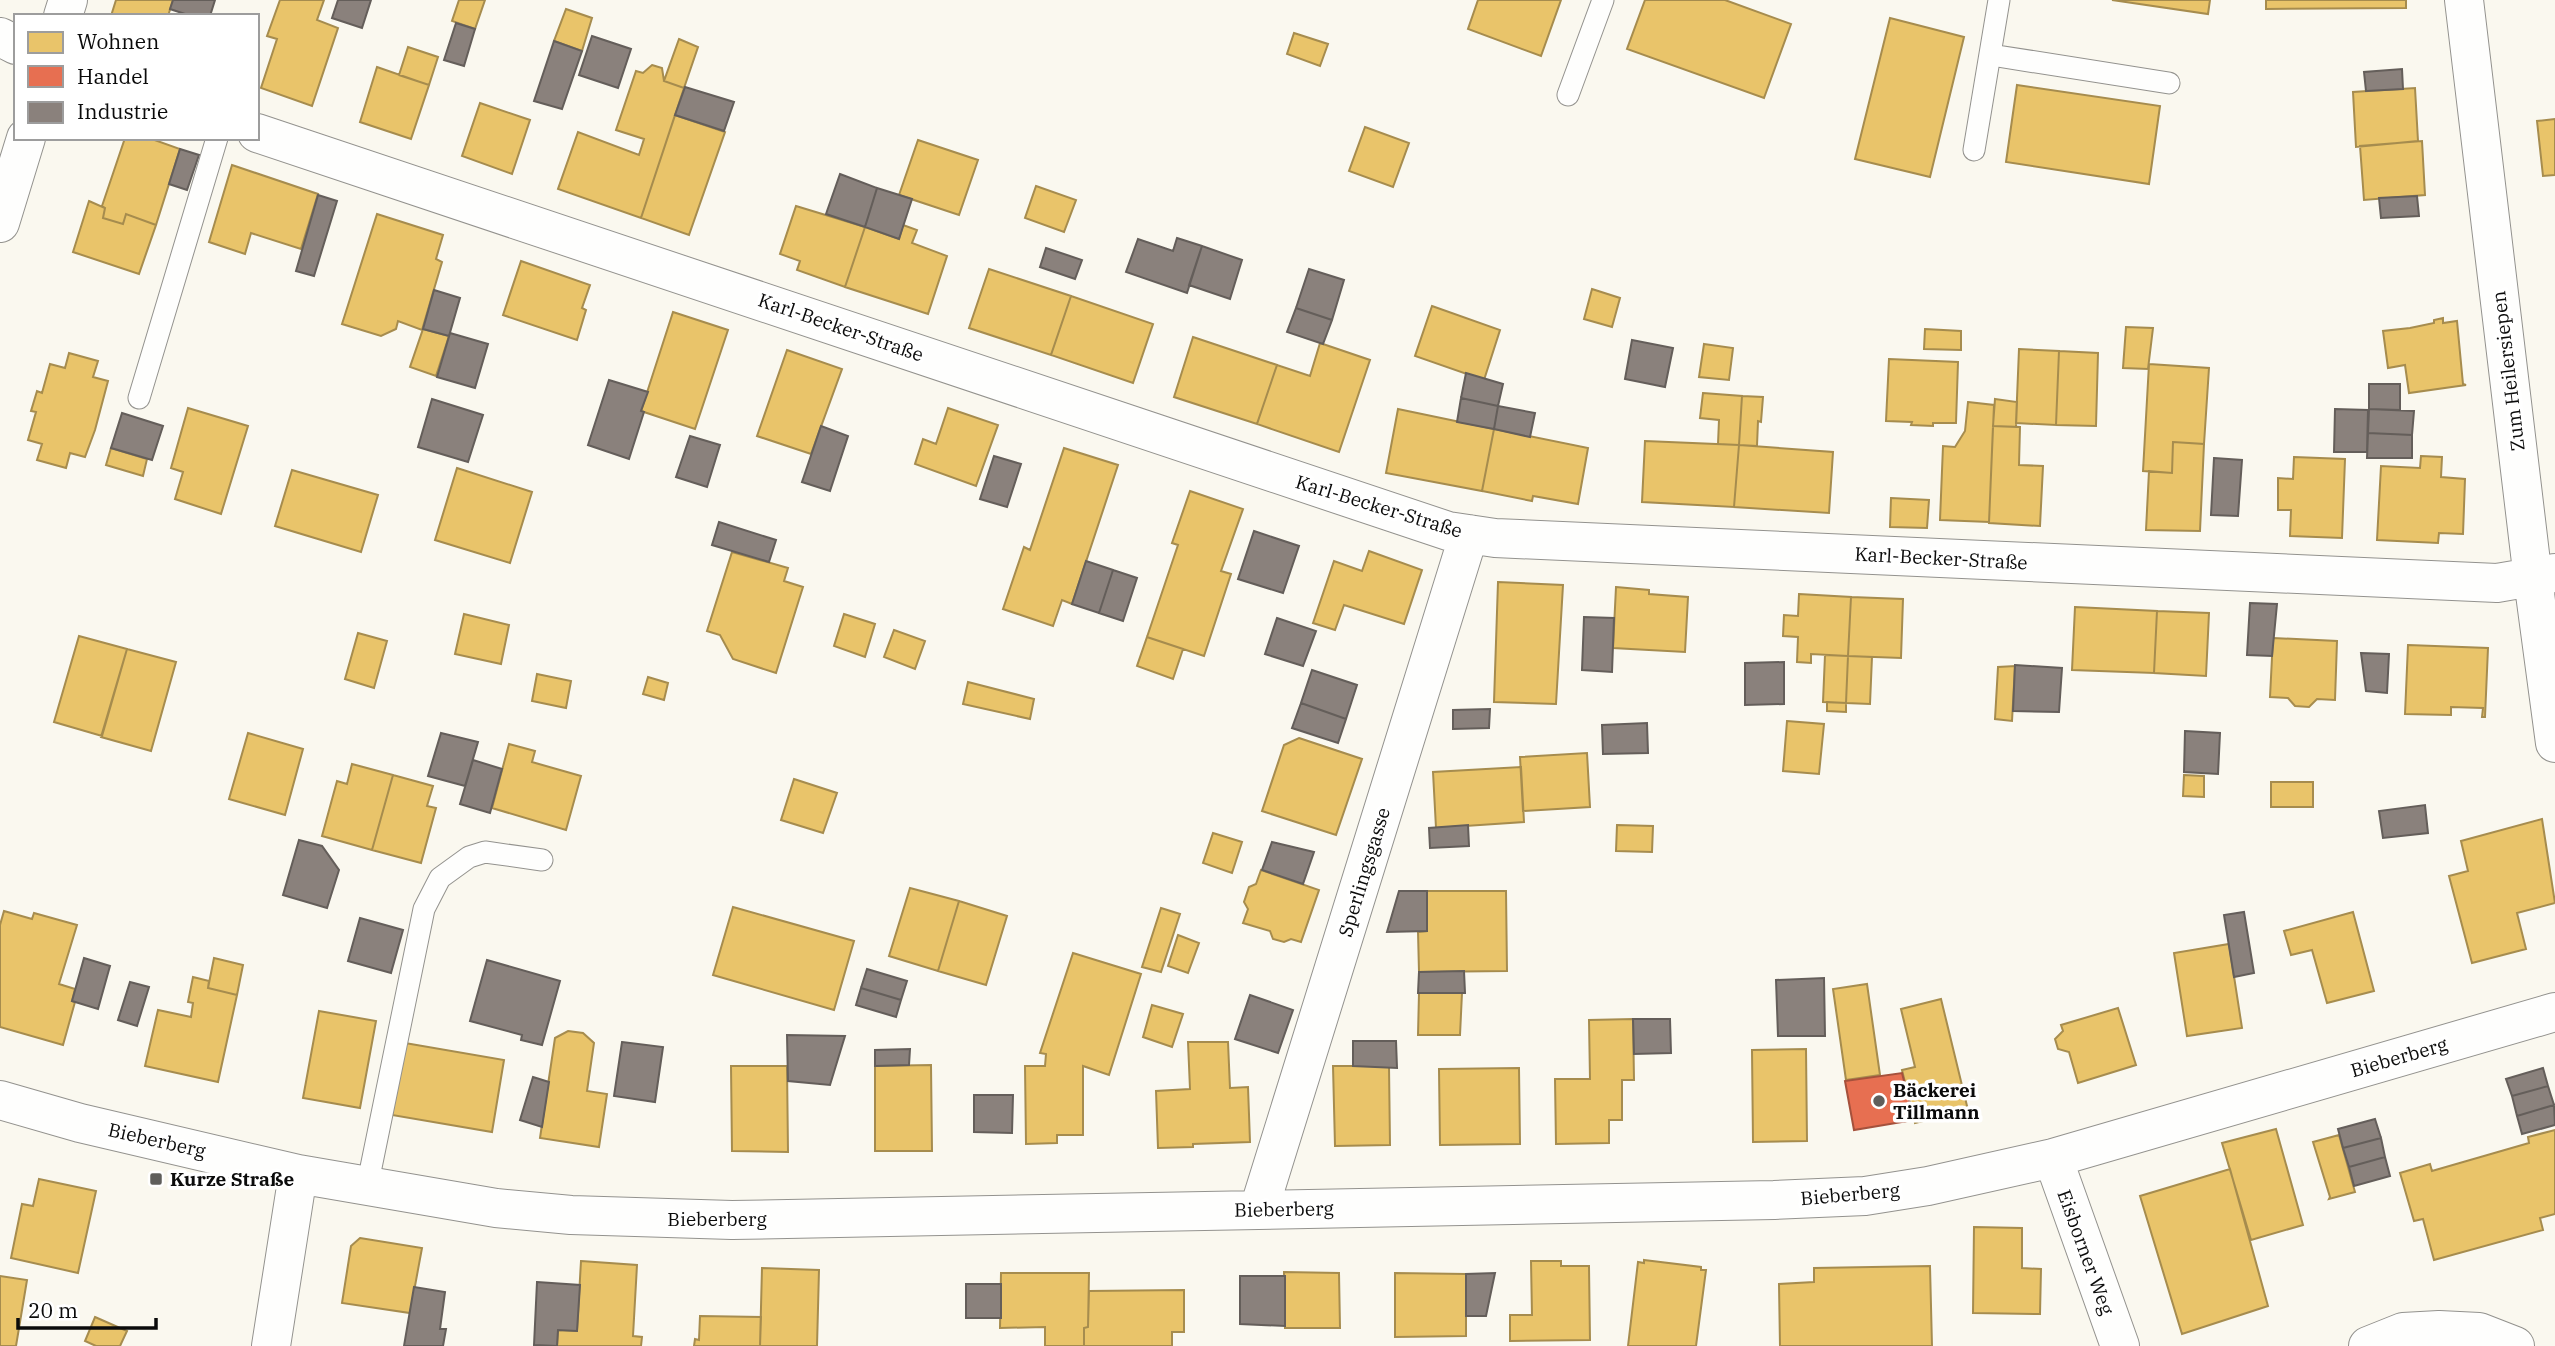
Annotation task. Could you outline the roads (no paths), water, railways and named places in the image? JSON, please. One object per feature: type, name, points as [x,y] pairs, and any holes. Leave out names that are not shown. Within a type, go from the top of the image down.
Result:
[{"type":"street","name":"Zum Heilersiepen","points":[[2464,0],[2544,576],[2555,743]]},
{"type":"street","name":"Karl-Becker-Straße","points":[[259,134],[1448,531],[1523,539],[2483,583],[2544,576]]},
{"type":"street","points":[[0,223],[25,140]]},
{"type":"street","name":"Sperlingsgasse","points":[[1259,1209],[1469,534]]},
{"type":"street","name":"Bieberberg","points":[[0,1100],[79,1123],[298,1174],[496,1208],[571,1215],[732,1220],[1865,1196],[1928,1186],[2053,1158],[2555,1012]]},
{"type":"street","name":"Eisborner Weg","points":[[2053,1158],[2120,1346]]},
{"type":"street","points":[[271,1346],[298,1174]]},
{"type":"street","points":[[2368,1346],[2403,1332],[2439,1330],[2479,1332],[2515,1346]]},
{"type":"lane","points":[[1568,94],[1603,0]]},
{"type":"lane","points":[[1974,150],[1999,0]]},
{"type":"lane","points":[[1991,55],[2169,83]]},
{"type":"lane","points":[[139,398],[216,140]]},
{"type":"lane","points":[[367,1186],[424,909],[440,878],[469,857],[485,852],[541,860]]},
{"type":"place","name":"Bäckerei Tillmann","points":[[1879,1101]]},
{"type":"place","name":"Kurze Straße","points":[[156,1179]]}]
